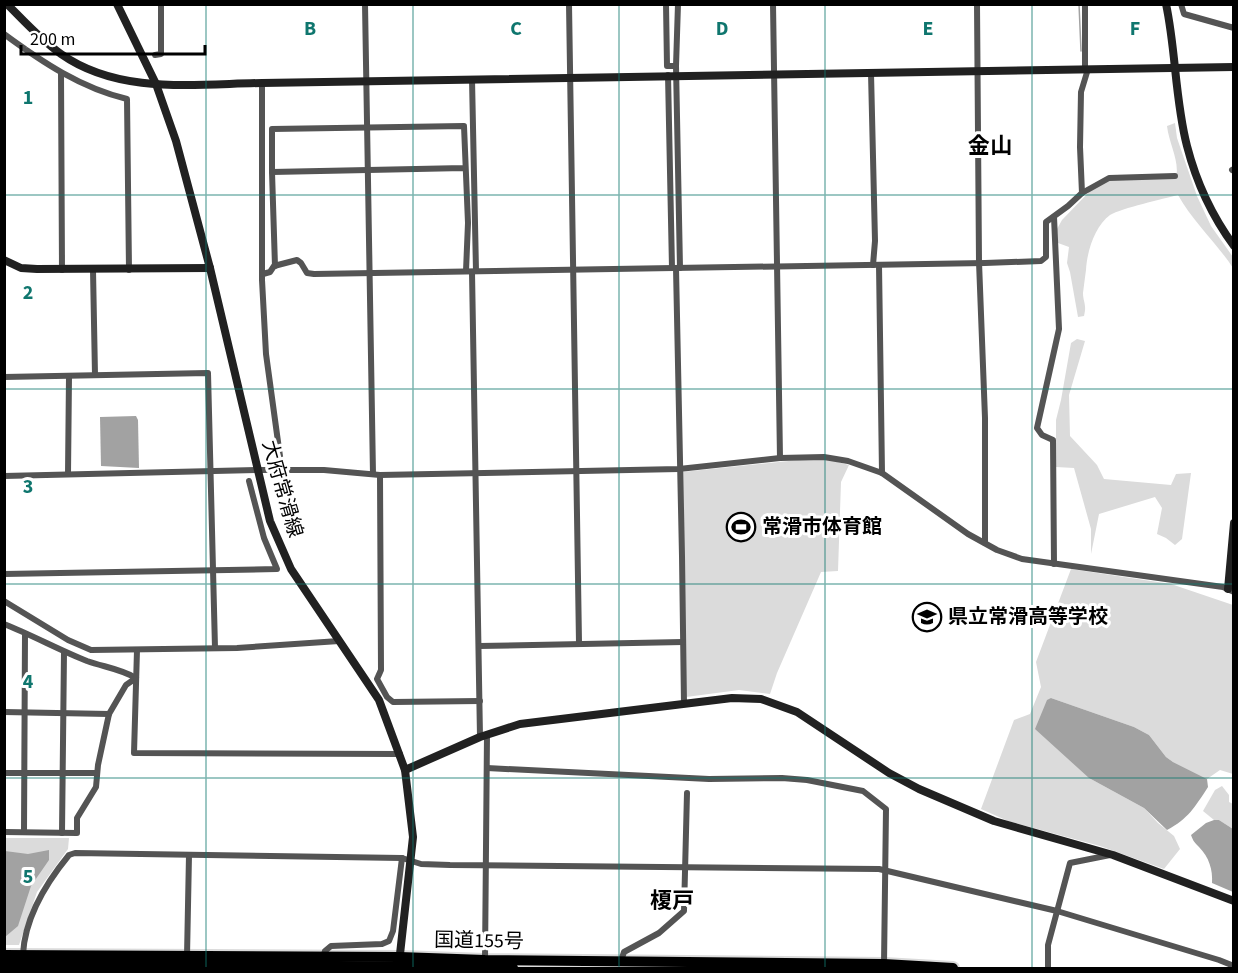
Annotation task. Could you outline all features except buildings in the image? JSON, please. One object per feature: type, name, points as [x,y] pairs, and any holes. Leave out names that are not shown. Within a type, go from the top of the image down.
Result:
[{"type":"highway","name":"国道155号","points":[[4,955],[323,957],[399,964],[485,960],[884,964],[953,969]]},
{"type":"highway","name":"国道155号","points":[[4,962],[399,964],[513,969]]},
{"type":"street","points":[[7,4],[50,44],[74,62],[116,79],[156,84],[570,78],[674,72],[774,74],[1233,67]]},
{"type":"street","name":"大府常滑線","points":[[117,4],[156,84],[176,141],[210,268],[270,521],[291,569],[380,700],[405,770],[412,815],[406,860],[399,964]]},
{"type":"street","points":[[155,55],[161,54],[161,4]]},
{"type":"street","points":[[365,4],[369,273],[377,474],[381,670],[377,679],[387,697],[393,702],[480,701]]},
{"type":"street","points":[[569,4],[579,643]]},
{"type":"street","points":[[666,4],[667,66],[674,72]]},
{"type":"street","points":[[678,4],[674,72],[684,704]]},
{"type":"street","points":[[773,4],[780,458]]},
{"type":"street","points":[[976,4],[985,418],[985,543]]},
{"type":"street","points":[[1082,193],[1081,93],[1087,69],[1085,4]]},
{"type":"street","points":[[1166,4],[1187,144],[1195,172],[1217,220],[1233,246]]},
{"type":"street","points":[[1181,4],[1184,14],[1233,28]]},
{"type":"street","points":[[4,34],[60,72],[93,89],[127,99],[129,270]]},
{"type":"street","points":[[60,72],[62,270]]},
{"type":"street","points":[[871,73],[882,473]]},
{"type":"street","points":[[472,79],[471,271],[478,646],[480,701],[487,768],[485,960]]},
{"type":"street","points":[[262,83],[262,274],[266,354],[282,471]]},
{"type":"street","points":[[275,266],[272,129],[464,126],[464,168],[471,271]]},
{"type":"street","points":[[272,172],[464,168]]},
{"type":"street","points":[[262,274],[270,272],[275,266],[297,260],[301,262],[307,273],[369,273],[876,265],[1045,259],[1046,223],[1077,200],[1082,193],[1109,178],[1175,176]]},
{"type":"street","points":[[1054,217],[1059,329],[1037,428],[1041,435],[1053,440],[1054,564]]},
{"type":"street","points":[[4,260],[21,268],[62,270],[210,268]]},
{"type":"street","points":[[93,270],[95,375]]},
{"type":"street","points":[[4,377],[208,373],[215,648]]},
{"type":"street","points":[[68,474],[69,376]]},
{"type":"street","points":[[4,476],[258,470],[324,470],[377,474],[679,468],[780,458],[824,457],[848,461],[882,473],[968,534],[1022,559],[1231,590],[1233,523]]},
{"type":"street","points":[[4,574],[277,569],[262,532],[249,481]]},
{"type":"street","points":[[5,603],[68,640],[91,650],[237,648],[339,640]]},
{"type":"street","points":[[4,624],[64,651],[103,666],[124,671],[136,678]]},
{"type":"street","points":[[24,832],[26,633]]},
{"type":"street","points":[[478,646],[683,642]]},
{"type":"street","points":[[137,650],[135,753],[400,754]]},
{"type":"street","points":[[62,832],[64,651]]},
{"type":"street","points":[[4,832],[77,832],[77,818],[93,792],[109,714],[126,685],[136,678]]},
{"type":"street","points":[[405,770],[484,736],[520,724],[741,697],[774,702],[797,712],[889,773],[919,789],[994,821],[1113,855],[1233,901]]},
{"type":"street","points":[[4,712],[109,714]]},
{"type":"street","points":[[487,768],[710,779],[782,778],[863,790],[886,809],[884,964]]},
{"type":"street","points":[[4,773],[97,773]]},
{"type":"street","points":[[621,961],[624,952],[659,933],[684,912],[687,793]]},
{"type":"street","points":[[23,954],[27,930],[42,893],[69,855],[75,853],[406,860],[421,864],[886,870],[1057,911],[1219,960],[1229,966]]},
{"type":"street","points":[[187,956],[189,855]]},
{"type":"street","points":[[1048,969],[1048,945],[1070,863],[1113,855]]},
{"type":"street","points":[[323,957],[325,951],[331,946],[381,944],[389,941],[393,931],[406,860]]},
{"type":"shaded area","points":[[1175,123],[1177,138],[1197,196],[1211,226],[1233,257],[1233,268],[1178,195],[1124,209],[1110,215],[1105,220],[1093,240],[1088,255],[1083,293],[1085,312],[1084,316],[1078,317],[1067,263],[1069,247],[1058,243],[1057,229],[1062,220],[1090,191],[1108,180],[1176,178],[1177,165],[1167,126]]},
{"type":"shaded area","points":[[1077,339],[1085,341],[1069,395],[1070,436],[1097,465],[1104,479],[1171,485],[1176,474],[1191,473],[1182,539],[1175,545],[1157,534],[1162,508],[1155,497],[1099,514],[1091,554],[1091,529],[1074,468],[1056,467],[1056,420],[1071,343]]},
{"type":"shaded area","points":[[136,416],[139,468],[101,466],[100,417]]},
{"type":"shaded area","points":[[826,459],[849,465],[841,482],[838,571],[821,572],[770,694],[739,690],[686,697],[682,472]]},
{"type":"shaded area","points":[[1071,569],[1171,584],[1233,605],[1233,774],[1220,770],[1207,779],[1173,762],[1166,757],[1149,735],[1134,727],[1051,698],[1089,778],[1144,808],[1174,836],[1180,849],[1164,869],[1100,846],[1008,821],[981,809],[1014,720],[1030,714],[1041,687],[1036,662]]},
{"type":"shaded area","points":[[1051,698],[1134,727],[1149,735],[1166,757],[1207,779],[1208,787],[1186,817],[1167,830],[1144,808],[1089,778],[1035,729],[1047,700]]},
{"type":"shaded area","points":[[1222,786],[1229,795],[1229,802],[1233,804],[1233,829],[1219,820],[1214,820],[1203,811],[1215,790]]},
{"type":"shaded area","points":[[1219,820],[1233,829],[1233,892],[1212,883],[1208,859],[1191,835],[1206,823]]},
{"type":"shaded area","points":[[5,838],[69,838],[68,849],[37,892],[19,945],[5,945]]},
{"type":"shaded area","points":[[49,850],[49,860],[31,886],[18,926],[5,937],[5,851],[28,854]]},
{"type":"waterway","points":[[1079,4],[1081,51]]},
{"type":"place","name":"常滑市体育館","points":[[741,527]]},
{"type":"place","name":"県立常滑高等学校","points":[[927,617]]},
{"type":"district","name":"金山","points":[[990,146]]},
{"type":"district","name":"榎戸","points":[[672,901]]}]
